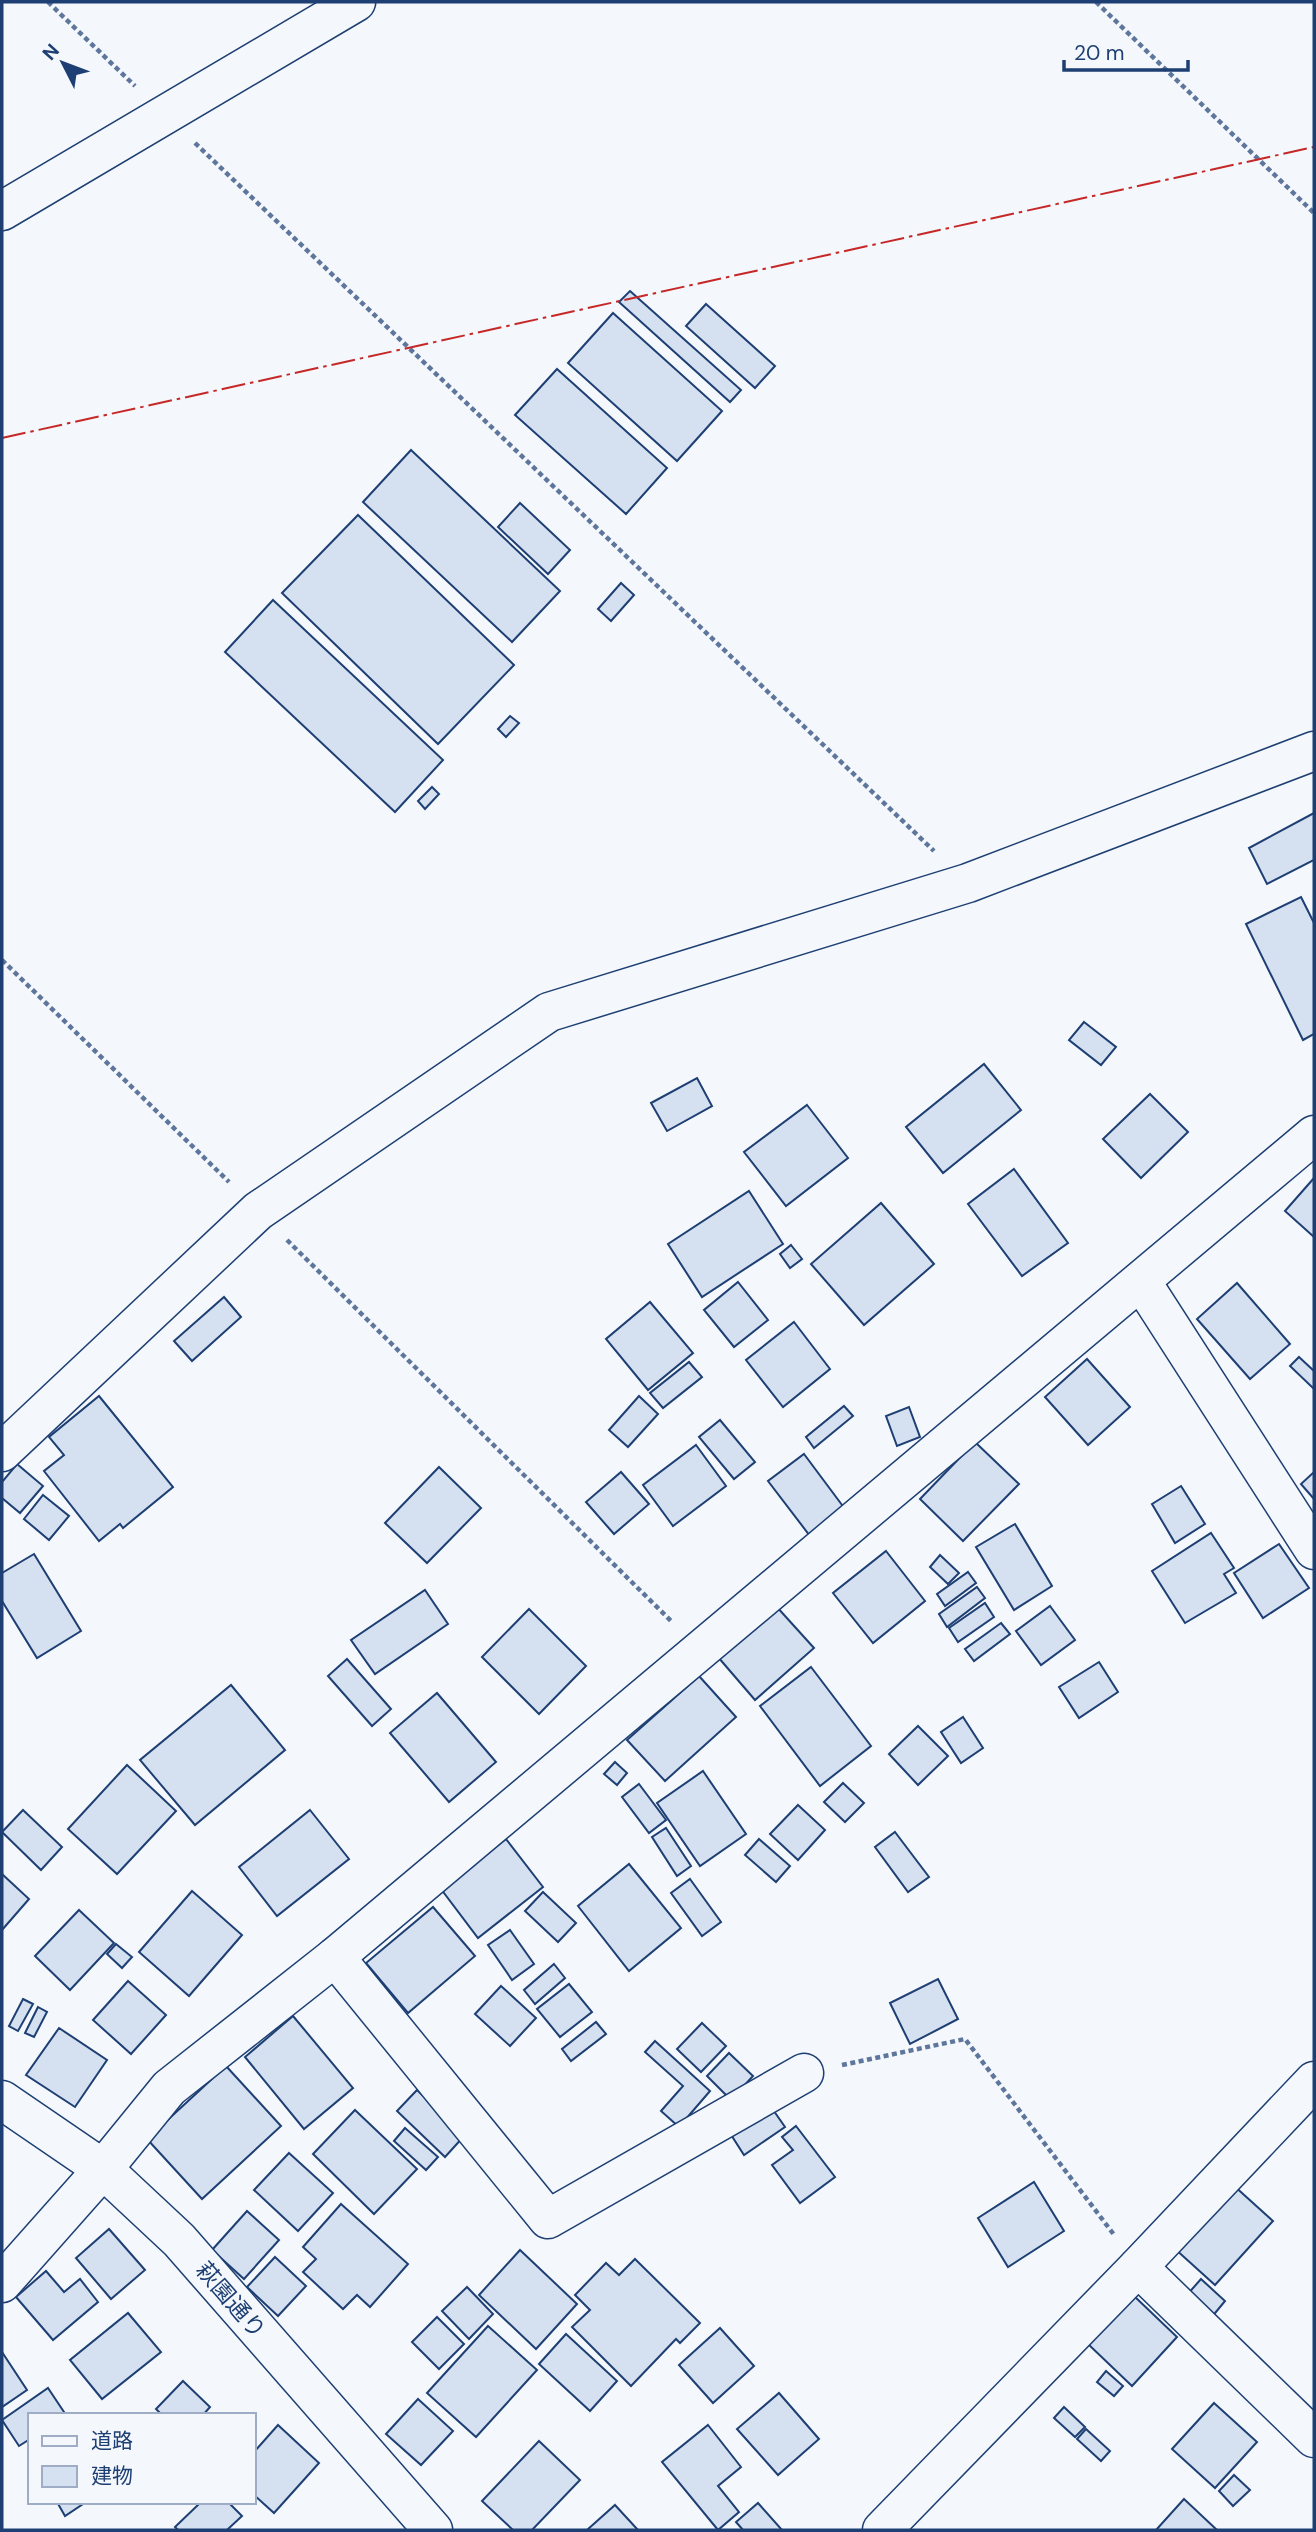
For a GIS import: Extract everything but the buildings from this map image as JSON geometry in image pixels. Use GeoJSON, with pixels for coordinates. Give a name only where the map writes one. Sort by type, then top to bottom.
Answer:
{"type":"FeatureCollection","features":[{"type":"Feature","properties":{"kind":"street"},"geometry":{"type":"LineString","coordinates":[[2,211],[356,2]]}},
{"type":"Feature","properties":{"kind":"street"},"geometry":{"type":"LineString","coordinates":[[2,1452],[258,1212],[549,1012],[968,883],[1314,751]]}},
{"type":"Feature","properties":{"kind":"street"},"geometry":{"type":"LineString","coordinates":[[2,2283],[103,2169],[169,2088],[335,1957],[1314,1135]]}},
{"type":"Feature","properties":{"kind":"street"},"geometry":{"type":"LineString","coordinates":[[1141,1281],[1314,1550]]}},
{"type":"Feature","properties":{"kind":"street"},"geometry":{"type":"LineString","coordinates":[[335,1957],[548,2219],[804,2073]]}},
{"type":"Feature","properties":{"kind":"street"},"geometry":{"type":"LineString","coordinates":[[882,2530],[1138,2267],[1314,2081]]}},
{"type":"Feature","properties":{"kind":"street","name":"萩園通り"},"geometry":{"type":"LineString","coordinates":[[2,2100],[103,2169],[179,2240],[433,2530]]}},
{"type":"Feature","properties":{"kind":"street"},"geometry":{"type":"LineString","coordinates":[[1138,2267],[1314,2438]]}},
{"type":"Feature","properties":{"kind":"path"},"geometry":{"type":"LineString","coordinates":[[48,2],[968,883]]}},
{"type":"Feature","properties":{"kind":"path"},"geometry":{"type":"LineString","coordinates":[[1096,2],[1314,213]]}},
{"type":"Feature","properties":{"kind":"path"},"geometry":{"type":"LineString","coordinates":[[2,960],[701,1650]]}},
{"type":"Feature","properties":{"kind":"path"},"geometry":{"type":"LineString","coordinates":[[804,2073],[965,2039],[1138,2267]]}},
{"type":"Feature","properties":{"kind":"power"},"geometry":{"type":"LineString","coordinates":[[2,438],[1314,147]]}}]}
